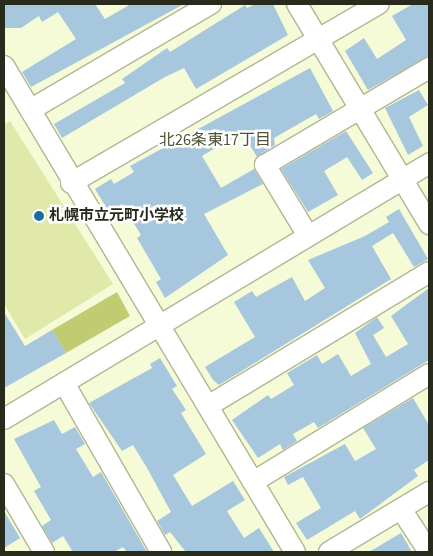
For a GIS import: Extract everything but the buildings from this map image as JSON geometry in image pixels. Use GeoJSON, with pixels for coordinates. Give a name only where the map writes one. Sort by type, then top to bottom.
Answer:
{"type":"FeatureCollection","features":[{"type":"Feature","properties":{"kind":"street"},"geometry":{"type":"LineString","coordinates":[[30,110],[211,4]]}},
{"type":"Feature","properties":{"kind":"street"},"geometry":{"type":"LineString","coordinates":[[296,4],[429,224]]}},
{"type":"Feature","properties":{"kind":"street"},"geometry":{"type":"LineString","coordinates":[[72,183],[380,4]]}},
{"type":"Feature","properties":{"kind":"street"},"geometry":{"type":"LineString","coordinates":[[4,66],[11,95],[30,110],[72,183],[295,552]]}},
{"type":"Feature","properties":{"kind":"street"},"geometry":{"type":"LineString","coordinates":[[307,234],[265,165],[429,68]]}},
{"type":"Feature","properties":{"kind":"street"},"geometry":{"type":"LineString","coordinates":[[4,420],[160,327],[307,234],[429,164]]}},
{"type":"Feature","properties":{"kind":"street"},"geometry":{"type":"LineString","coordinates":[[208,406],[429,272]]}},
{"type":"Feature","properties":{"kind":"street"},"geometry":{"type":"LineString","coordinates":[[253,482],[429,374]]}},
{"type":"Feature","properties":{"kind":"street"},"geometry":{"type":"LineString","coordinates":[[64,383],[161,552]]}},
{"type":"Feature","properties":{"kind":"street"},"geometry":{"type":"LineString","coordinates":[[4,484],[44,552]]}},
{"type":"Feature","properties":{"kind":"street"},"geometry":{"type":"LineString","coordinates":[[329,552],[429,492]]}},
{"type":"Feature","properties":{"kind":"street"},"geometry":{"type":"LineString","coordinates":[[401,509],[429,552]]}},
{"type":"Feature","properties":{"kind":"shaded area","name":"札幌市立元町小学校"},"geometry":{"type":"Polygon","coordinates":[[[10,121],[113,284],[25,339],[4,304],[4,125],[10,121]]]}},
{"type":"Feature","properties":{"kind":"shaded area"},"geometry":{"type":"Polygon","coordinates":[[[117,292],[130,316],[66,353],[52,330],[117,292]]]}},
{"type":"Feature","properties":{"kind":"place","name":"札幌市立元町小学校"},"geometry":{"type":"Point","coordinates":[39,216]}},
{"type":"Feature","properties":{"kind":"district","name":"北26条東17丁目"},"geometry":{"type":"Point","coordinates":[215,140]}}]}
